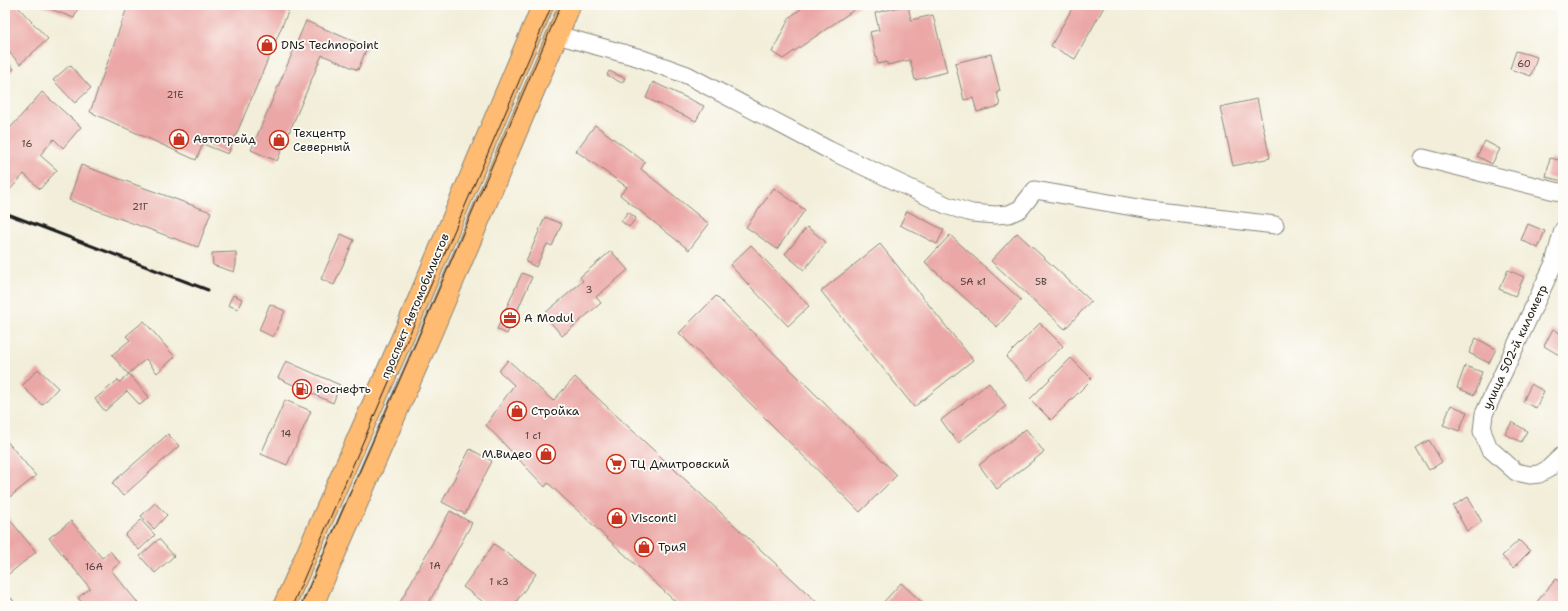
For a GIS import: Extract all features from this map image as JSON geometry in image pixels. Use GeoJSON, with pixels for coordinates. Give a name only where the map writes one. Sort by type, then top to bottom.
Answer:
{"type":"FeatureCollection","features":[{"type":"Feature","properties":{"kind":"main road","name":"проспект Автомобилистов"},"geometry":{"type":"LineString","coordinates":[[284,606],[407,327],[543,5]]}},
{"type":"Feature","properties":{"kind":"main road","name":"проспект Автомобилистов"},"geometry":{"type":"LineString","coordinates":[[312,606],[431,333],[570,5]]}},
{"type":"Feature","properties":{"kind":"street"},"geometry":{"type":"LineString","coordinates":[[557,35],[637,57],[687,75],[828,150],[948,206],[972,213],[995,215],[1009,214],[1020,208],[1035,190],[1150,210],[1275,225]]}},
{"type":"Feature","properties":{"kind":"street"},"geometry":{"type":"LineString","coordinates":[[1423,158],[1563,193]]}},
{"type":"Feature","properties":{"kind":"street","name":"улица 502-й километр"},"geometry":{"type":"LineString","coordinates":[[1563,230],[1554,263],[1484,414],[1482,431],[1489,448],[1516,472],[1530,475],[1539,474],[1548,469],[1563,455]]}},
{"type":"Feature","properties":{"kind":"building"},"geometry":{"type":"Polygon","coordinates":[[[5,5],[16,5],[48,39],[20,64],[7,50],[5,53],[5,5]]]}},
{"type":"Feature","properties":{"kind":"building"},"geometry":{"type":"Polygon","coordinates":[[[40,5],[79,5],[74,18],[40,5]]]}},
{"type":"Feature","properties":{"kind":"building"},"geometry":{"type":"Polygon","coordinates":[[[128,5],[286,5],[290,7],[228,154],[203,144],[196,160],[90,112],[128,5]]]}},
{"type":"Feature","properties":{"kind":"building"},"geometry":{"type":"Polygon","coordinates":[[[806,5],[861,5],[783,59],[772,52],[790,17],[806,5]]]}},
{"type":"Feature","properties":{"kind":"building"},"geometry":{"type":"Polygon","coordinates":[[[908,5],[911,20],[933,15],[947,72],[915,80],[910,60],[887,65],[887,62],[878,64],[870,32],[879,30],[875,13],[908,5]]]}},
{"type":"Feature","properties":{"kind":"building"},"geometry":{"type":"Polygon","coordinates":[[[953,5],[970,5],[955,10],[953,5]]]}},
{"type":"Feature","properties":{"kind":"building"},"geometry":{"type":"Polygon","coordinates":[[[1074,5],[1105,5],[1075,59],[1051,46],[1074,5]]]}},
{"type":"Feature","properties":{"kind":"building"},"geometry":{"type":"Polygon","coordinates":[[[306,21],[367,47],[358,70],[322,55],[277,161],[251,150],[306,21]]]}},
{"type":"Feature","properties":{"kind":"building"},"geometry":{"type":"Polygon","coordinates":[[[1516,51],[1537,57],[1531,76],[1510,69],[1516,51]]]}},
{"type":"Feature","properties":{"kind":"building"},"geometry":{"type":"Polygon","coordinates":[[[991,54],[1000,91],[997,92],[1000,106],[977,112],[973,98],[964,100],[955,63],[991,54]]]}},
{"type":"Feature","properties":{"kind":"building"},"geometry":{"type":"Polygon","coordinates":[[[5,59],[14,69],[5,77],[5,59]]]}},
{"type":"Feature","properties":{"kind":"building"},"geometry":{"type":"Polygon","coordinates":[[[70,65],[91,88],[75,103],[53,80],[70,65]]]}},
{"type":"Feature","properties":{"kind":"building"},"geometry":{"type":"Polygon","coordinates":[[[609,71],[625,78],[622,83],[607,75],[609,71]]]}},
{"type":"Feature","properties":{"kind":"building"},"geometry":{"type":"Polygon","coordinates":[[[653,82],[704,106],[696,121],[646,98],[653,82]]]}},
{"type":"Feature","properties":{"kind":"building"},"geometry":{"type":"Polygon","coordinates":[[[42,92],[81,127],[63,148],[54,139],[40,155],[57,170],[40,189],[24,174],[8,192],[5,189],[5,134],[42,92]]]}},
{"type":"Feature","properties":{"kind":"building"},"geometry":{"type":"Polygon","coordinates":[[[1257,99],[1270,158],[1233,166],[1220,107],[1257,99]]]}},
{"type":"Feature","properties":{"kind":"building"},"geometry":{"type":"Polygon","coordinates":[[[595,125],[645,162],[641,169],[709,224],[689,250],[620,195],[627,187],[576,151],[595,125]]]}},
{"type":"Feature","properties":{"kind":"building"},"geometry":{"type":"Polygon","coordinates":[[[1485,141],[1500,149],[1492,164],[1477,156],[1485,141]]]}},
{"type":"Feature","properties":{"kind":"building"},"geometry":{"type":"Polygon","coordinates":[[[1550,158],[1563,161],[1563,181],[1546,177],[1550,158]]]}},
{"type":"Feature","properties":{"kind":"building"},"geometry":{"type":"Polygon","coordinates":[[[81,165],[211,212],[198,247],[69,200],[81,165]]]}},
{"type":"Feature","properties":{"kind":"building"},"geometry":{"type":"Polygon","coordinates":[[[774,188],[805,210],[777,249],[746,227],[774,188]]]}},
{"type":"Feature","properties":{"kind":"building"},"geometry":{"type":"Polygon","coordinates":[[[907,211],[944,230],[937,244],[900,225],[907,211]]]}},
{"type":"Feature","properties":{"kind":"building"},"geometry":{"type":"Polygon","coordinates":[[[628,212],[636,218],[629,227],[621,221],[628,212]]]}},
{"type":"Feature","properties":{"kind":"building"},"geometry":{"type":"Polygon","coordinates":[[[545,217],[562,224],[552,246],[547,244],[536,267],[526,262],[545,217]]]}},
{"type":"Feature","properties":{"kind":"building"},"geometry":{"type":"Polygon","coordinates":[[[1528,224],[1545,231],[1538,248],[1521,240],[1528,224]]]}},
{"type":"Feature","properties":{"kind":"building"},"geometry":{"type":"Polygon","coordinates":[[[807,227],[826,242],[804,270],[785,254],[807,227]]]}},
{"type":"Feature","properties":{"kind":"building"},"geometry":{"type":"Polygon","coordinates":[[[1017,233],[1091,301],[1065,329],[991,261],[1017,233]]]}},
{"type":"Feature","properties":{"kind":"building"},"geometry":{"type":"Polygon","coordinates":[[[341,234],[354,240],[334,285],[321,279],[341,234]]]}},
{"type":"Feature","properties":{"kind":"building"},"geometry":{"type":"Polygon","coordinates":[[[950,235],[1021,300],[997,327],[925,262],[950,235]]]}},
{"type":"Feature","properties":{"kind":"building"},"geometry":{"type":"Polygon","coordinates":[[[880,244],[973,360],[914,407],[821,291],[880,244]]]}},
{"type":"Feature","properties":{"kind":"building"},"geometry":{"type":"Polygon","coordinates":[[[751,245],[809,306],[788,326],[730,265],[751,245]]]}},
{"type":"Feature","properties":{"kind":"building"},"geometry":{"type":"Polygon","coordinates":[[[611,251],[628,270],[596,297],[601,303],[562,336],[544,314],[583,281],[580,277],[611,251]]]}},
{"type":"Feature","properties":{"kind":"building"},"geometry":{"type":"Polygon","coordinates":[[[236,252],[236,265],[234,272],[213,265],[212,253],[236,252]]]}},
{"type":"Feature","properties":{"kind":"building"},"geometry":{"type":"Polygon","coordinates":[[[1508,270],[1524,277],[1515,296],[1499,289],[1508,270]]]}},
{"type":"Feature","properties":{"kind":"building"},"geometry":{"type":"Polygon","coordinates":[[[522,273],[532,277],[507,334],[497,329],[522,273]]]}},
{"type":"Feature","properties":{"kind":"building"},"geometry":{"type":"Polygon","coordinates":[[[233,295],[242,299],[238,309],[228,305],[233,295]]]}},
{"type":"Feature","properties":{"kind":"building"},"geometry":{"type":"Polygon","coordinates":[[[716,296],[897,475],[860,512],[679,333],[716,296]]]}},
{"type":"Feature","properties":{"kind":"building"},"geometry":{"type":"Polygon","coordinates":[[[270,304],[285,311],[273,337],[259,330],[270,304]]]}},
{"type":"Feature","properties":{"kind":"building"},"geometry":{"type":"Polygon","coordinates":[[[144,321],[175,357],[157,373],[146,359],[128,374],[112,355],[130,340],[126,336],[144,321]]]}},
{"type":"Feature","properties":{"kind":"building"},"geometry":{"type":"Polygon","coordinates":[[[1040,323],[1063,346],[1028,380],[1006,357],[1040,323]]]}},
{"type":"Feature","properties":{"kind":"building"},"geometry":{"type":"Polygon","coordinates":[[[1553,329],[1563,335],[1563,349],[1559,355],[1544,346],[1553,329]]]}},
{"type":"Feature","properties":{"kind":"building"},"geometry":{"type":"Polygon","coordinates":[[[1476,338],[1496,349],[1489,363],[1469,353],[1476,338]]]}},
{"type":"Feature","properties":{"kind":"building"},"geometry":{"type":"Polygon","coordinates":[[[1071,358],[1092,379],[1051,420],[1030,399],[1071,358]]]}},
{"type":"Feature","properties":{"kind":"building","name":"ТЦ Дмитровский"},"geometry":{"type":"Polygon","coordinates":[[[508,360],[553,401],[575,377],[821,606],[680,606],[548,483],[545,487],[486,425],[514,385],[499,371],[508,360]]]}},
{"type":"Feature","properties":{"kind":"building"},"geometry":{"type":"Polygon","coordinates":[[[286,361],[340,385],[333,403],[278,378],[286,361]]]}},
{"type":"Feature","properties":{"kind":"building"},"geometry":{"type":"Polygon","coordinates":[[[1465,366],[1482,372],[1474,395],[1457,388],[1465,366]]]}},
{"type":"Feature","properties":{"kind":"building"},"geometry":{"type":"Polygon","coordinates":[[[38,369],[58,388],[42,405],[22,386],[38,369]]]}},
{"type":"Feature","properties":{"kind":"building"},"geometry":{"type":"Polygon","coordinates":[[[129,374],[149,397],[140,405],[127,391],[105,411],[95,399],[118,380],[120,382],[129,374]]]}},
{"type":"Feature","properties":{"kind":"building"},"geometry":{"type":"Polygon","coordinates":[[[989,383],[1006,406],[958,443],[941,420],[989,383]]]}},
{"type":"Feature","properties":{"kind":"building"},"geometry":{"type":"Polygon","coordinates":[[[1531,384],[1544,391],[1536,408],[1523,402],[1531,384]]]}},
{"type":"Feature","properties":{"kind":"building"},"geometry":{"type":"Polygon","coordinates":[[[285,400],[311,411],[287,465],[261,454],[285,400]]]}},
{"type":"Feature","properties":{"kind":"building"},"geometry":{"type":"Polygon","coordinates":[[[1451,405],[1467,412],[1459,431],[1443,425],[1451,405]]]}},
{"type":"Feature","properties":{"kind":"building"},"geometry":{"type":"Polygon","coordinates":[[[1512,422],[1527,431],[1521,442],[1505,434],[1512,422]]]}},
{"type":"Feature","properties":{"kind":"building"},"geometry":{"type":"Polygon","coordinates":[[[1026,429],[1044,452],[997,489],[979,465],[1026,429]]]}},
{"type":"Feature","properties":{"kind":"building"},"geometry":{"type":"Polygon","coordinates":[[[168,434],[179,446],[123,496],[112,483],[168,434]]]}},
{"type":"Feature","properties":{"kind":"building"},"geometry":{"type":"Polygon","coordinates":[[[5,439],[36,476],[6,500],[5,498],[5,439]]]}},
{"type":"Feature","properties":{"kind":"building"},"geometry":{"type":"Polygon","coordinates":[[[1429,440],[1442,462],[1429,470],[1416,448],[1429,440]]]}},
{"type":"Feature","properties":{"kind":"building"},"geometry":{"type":"Polygon","coordinates":[[[470,449],[492,461],[465,514],[442,502],[470,449]]]}},
{"type":"Feature","properties":{"kind":"building"},"geometry":{"type":"Polygon","coordinates":[[[1468,497],[1482,522],[1467,531],[1453,506],[1468,497]]]}},
{"type":"Feature","properties":{"kind":"building"},"geometry":{"type":"Polygon","coordinates":[[[155,503],[167,515],[154,529],[141,516],[155,503]]]}},
{"type":"Feature","properties":{"kind":"building"},"geometry":{"type":"Polygon","coordinates":[[[450,511],[472,523],[427,606],[398,606],[450,511]]]}},
{"type":"Feature","properties":{"kind":"building"},"geometry":{"type":"Polygon","coordinates":[[[6,515],[36,552],[5,577],[5,516],[6,515]]]}},
{"type":"Feature","properties":{"kind":"building"},"geometry":{"type":"Polygon","coordinates":[[[141,520],[155,535],[139,550],[125,535],[141,520]]]}},
{"type":"Feature","properties":{"kind":"building"},"geometry":{"type":"Polygon","coordinates":[[[71,521],[102,558],[110,551],[120,563],[111,570],[138,603],[135,606],[85,606],[78,598],[90,588],[49,538],[71,521]]]}},
{"type":"Feature","properties":{"kind":"building"},"geometry":{"type":"Polygon","coordinates":[[[159,539],[174,556],[155,573],[140,556],[159,539]]]}},
{"type":"Feature","properties":{"kind":"building"},"geometry":{"type":"Polygon","coordinates":[[[1519,540],[1530,551],[1513,568],[1502,556],[1519,540]]]}},
{"type":"Feature","properties":{"kind":"building"},"geometry":{"type":"Polygon","coordinates":[[[494,544],[536,574],[513,606],[489,606],[463,587],[494,544]]]}},
{"type":"Feature","properties":{"kind":"building"},"geometry":{"type":"Polygon","coordinates":[[[1556,579],[1563,586],[1563,606],[1534,605],[1556,579]]]}},
{"type":"Feature","properties":{"kind":"building"},"geometry":{"type":"Polygon","coordinates":[[[901,583],[926,606],[880,606],[901,583]]]}},
{"type":"Feature","properties":{"kind":"tram line"},"geometry":{"type":"LineString","coordinates":[[292,606],[552,5]]}},
{"type":"Feature","properties":{"kind":"tram line"},"geometry":{"type":"LineString","coordinates":[[301,606],[561,5]]}},
{"type":"Feature","properties":{"kind":"railway"},"geometry":{"type":"LineString","coordinates":[[5,213],[208,290]]}},
{"type":"Feature","properties":{"kind":"place","name":"DNS Technopoint"},"geometry":{"type":"Point","coordinates":[267,45]}},
{"type":"Feature","properties":{"kind":"place","name":"Автотрейд"},"geometry":{"type":"Point","coordinates":[179,139]}},
{"type":"Feature","properties":{"kind":"place","name":"Техцентр Северный"},"geometry":{"type":"Point","coordinates":[279,140]}},
{"type":"Feature","properties":{"kind":"place","name":"A Modul"},"geometry":{"type":"Point","coordinates":[510,318]}},
{"type":"Feature","properties":{"kind":"place","name":"Роснефть"},"geometry":{"type":"Point","coordinates":[302,389]}},
{"type":"Feature","properties":{"kind":"place","name":"Стройка"},"geometry":{"type":"Point","coordinates":[517,411]}},
{"type":"Feature","properties":{"kind":"place","name":"М.Видео"},"geometry":{"type":"Point","coordinates":[546,454]}},
{"type":"Feature","properties":{"kind":"place","name":"ТЦ Дмитровский"},"geometry":{"type":"Point","coordinates":[616,464]}},
{"type":"Feature","properties":{"kind":"place","name":"Visconti"},"geometry":{"type":"Point","coordinates":[617,518]}},
{"type":"Feature","properties":{"kind":"place","name":"ТриЯ"},"geometry":{"type":"Point","coordinates":[644,547]}}]}
